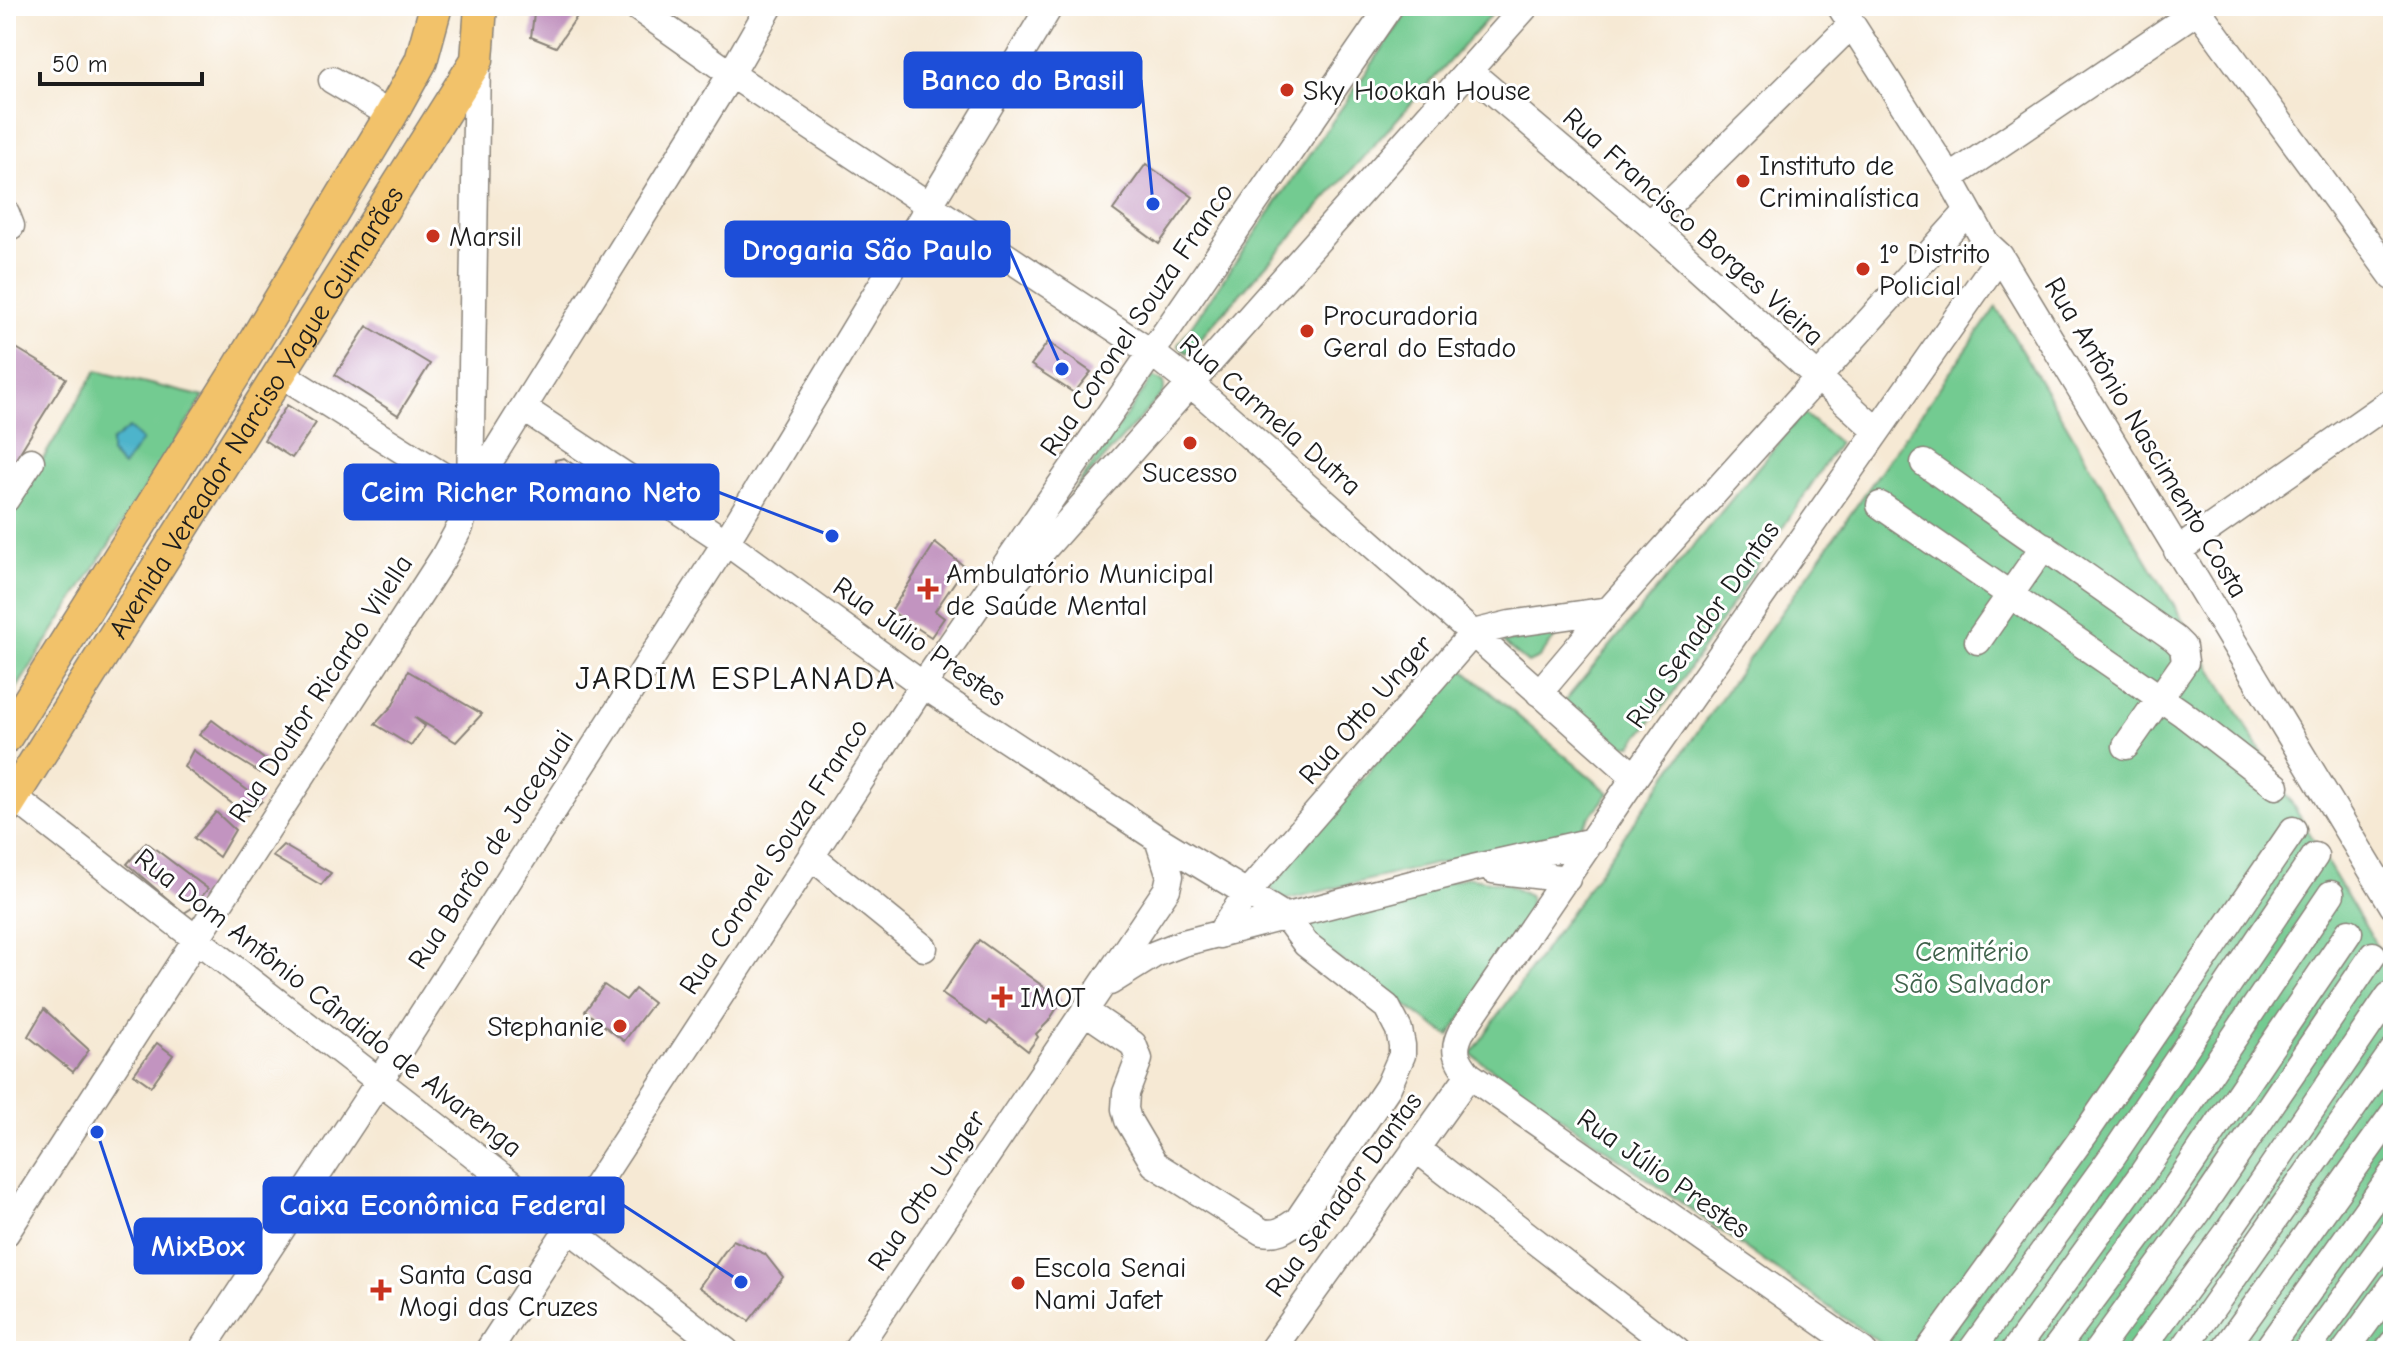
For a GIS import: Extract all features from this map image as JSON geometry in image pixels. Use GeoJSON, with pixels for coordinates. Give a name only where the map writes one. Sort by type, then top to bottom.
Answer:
{"type":"FeatureCollection","features":[{"type":"Feature","properties":{"kind":"main road","name":"Avenida Vereador Narciso Yague Guimarães"},"geometry":{"type":"LineString","coordinates":[[6,737],[235,374],[391,115],[421,61],[436,6]]}},
{"type":"Feature","properties":{"kind":"main road"},"geometry":{"type":"LineString","coordinates":[[459,6],[469,71]]}},
{"type":"Feature","properties":{"kind":"main road","name":"Avenida Vereador Narciso Yague Guimarães"},"geometry":{"type":"LineString","coordinates":[[8,799],[469,71],[481,6]]}},
{"type":"Feature","properties":{"kind":"main road"},"geometry":{"type":"LineString","coordinates":[[421,61],[441,54],[454,59],[458,66],[469,71]]}},
{"type":"Feature","properties":{"kind":"street","name":"Rua Carmela Dutra"},"geometry":{"type":"LineString","coordinates":[[635,6],[731,74],[1152,353],[1191,384],[1635,777]]}},
{"type":"Feature","properties":{"kind":"street","name":"Rua Doutor Ricardo Vilella"},"geometry":{"type":"LineString","coordinates":[[6,1233],[443,558],[460,527],[470,493],[731,74],[770,6]]}},
{"type":"Feature","properties":{"kind":"street","name":"Rua Barão de Jaceguai"},"geometry":{"type":"LineString","coordinates":[[201,1351],[380,1080],[726,542],[1050,6]]}},
{"type":"Feature","properties":{"kind":"street","name":"Rua Coronel Souza Franco"},"geometry":{"type":"LineString","coordinates":[[488,1351],[923,685],[1390,6]]}},
{"type":"Feature","properties":{"kind":"street"},"geometry":{"type":"LineString","coordinates":[[923,685],[1526,6]]}},
{"type":"Feature","properties":{"kind":"street"},"geometry":{"type":"LineString","coordinates":[[1950,178],[2199,7],[2393,277]]}},
{"type":"Feature","properties":{"kind":"street"},"geometry":{"type":"LineString","coordinates":[[1649,224],[1846,16]]}},
{"type":"Feature","properties":{"kind":"street","name":"Rua Antônio Nascimento Costa"},"geometry":{"type":"LineString","coordinates":[[1846,16],[1950,178],[1986,243],[2000,256],[2393,906]]}},
{"type":"Feature","properties":{"kind":"street"},"geometry":{"type":"LineString","coordinates":[[469,71],[470,493]]}},
{"type":"Feature","properties":{"kind":"street","name":"Rua Francisco Borges Vieira"},"geometry":{"type":"LineString","coordinates":[[1469,71],[1649,224],[1876,430]]}},
{"type":"Feature","properties":{"kind":"street"},"geometry":{"type":"LineString","coordinates":[[332,80],[391,115]]}},
{"type":"Feature","properties":{"kind":"street"},"geometry":{"type":"LineString","coordinates":[[1539,693],[1609,610],[1967,212]]}},
{"type":"Feature","properties":{"kind":"street","name":"Rua Senador Dantas"},"geometry":{"type":"LineString","coordinates":[[1271,1351],[1469,1075],[1458,1062],[1455,1051],[1461,1032],[1876,430],[2000,256]]}},
{"type":"Feature","properties":{"kind":"street"},"geometry":{"type":"LineString","coordinates":[[278,372],[470,493]]}},
{"type":"Feature","properties":{"kind":"street"},"geometry":{"type":"LineString","coordinates":[[2177,551],[2393,400]]}},
{"type":"Feature","properties":{"kind":"street","name":"Rua Júlio Prestes"},"geometry":{"type":"LineString","coordinates":[[523,408],[726,542],[923,685],[1158,839],[1286,917]]}},
{"type":"Feature","properties":{"kind":"street"},"geometry":{"type":"LineString","coordinates":[[6,499],[31,461]]}},
{"type":"Feature","properties":{"kind":"street"},"geometry":{"type":"LineString","coordinates":[[1924,463],[2183,647],[2185,662],[2126,746]]}},
{"type":"Feature","properties":{"kind":"street"},"geometry":{"type":"LineString","coordinates":[[1880,505],[2161,698],[2276,786]]}},
{"type":"Feature","properties":{"kind":"street"},"geometry":{"type":"LineString","coordinates":[[1978,641],[2044,546]]}},
{"type":"Feature","properties":{"kind":"street","name":"Rua Otto Unger"},"geometry":{"type":"LineString","coordinates":[[1219,935],[1246,894],[1473,633],[1510,624],[1609,610]]}},
{"type":"Feature","properties":{"kind":"street","name":"Rua Dom Antônio Cândido de Alvarenga"},"geometry":{"type":"LineString","coordinates":[[8,799],[380,1080],[726,1351]]}},
{"type":"Feature","properties":{"kind":"street"},"geometry":{"type":"LineString","coordinates":[[1928,1351],[2085,1134],[2293,830]]}},
{"type":"Feature","properties":{"kind":"street","name":"Rua Otto Unger"},"geometry":{"type":"LineString","coordinates":[[855,1351],[1167,889],[1170,876],[1158,839]]}},
{"type":"Feature","properties":{"kind":"street","name":"Rua Otto Unger"},"geometry":{"type":"LineString","coordinates":[[1103,986],[1155,954],[1183,943],[1473,868],[1593,841]]}},
{"type":"Feature","properties":{"kind":"street"},"geometry":{"type":"LineString","coordinates":[[1971,1351],[2114,1154],[2315,856]]}},
{"type":"Feature","properties":{"kind":"street"},"geometry":{"type":"LineString","coordinates":[[812,857],[924,948]]}},
{"type":"Feature","properties":{"kind":"street"},"geometry":{"type":"LineString","coordinates":[[1473,868],[1567,879]]}},
{"type":"Feature","properties":{"kind":"street"},"geometry":{"type":"LineString","coordinates":[[2014,1351],[2142,1174],[2331,894]]}},
{"type":"Feature","properties":{"kind":"street"},"geometry":{"type":"LineString","coordinates":[[1086,1012],[1133,1044],[1137,1050],[1139,1059],[1126,1093],[1125,1109],[1128,1120],[1154,1164],[1262,1232],[1272,1234],[1282,1231],[1298,1220],[1388,1087],[1402,1055],[1399,1030],[1387,1007],[1306,944],[1286,917]]}},
{"type":"Feature","properties":{"kind":"street"},"geometry":{"type":"LineString","coordinates":[[2054,1351],[2171,1194],[2349,932]]}},
{"type":"Feature","properties":{"kind":"street"},"geometry":{"type":"LineString","coordinates":[[2097,1351],[2198,1212],[2373,955]]}},
{"type":"Feature","properties":{"kind":"street"},"geometry":{"type":"LineString","coordinates":[[2140,1351],[2227,1233],[2389,996]]}},
{"type":"Feature","properties":{"kind":"street"},"geometry":{"type":"LineString","coordinates":[[2182,1351],[2393,1051]]}},
{"type":"Feature","properties":{"kind":"street","name":"Rua Júlio Prestes"},"geometry":{"type":"LineString","coordinates":[[1469,1075],[1863,1351]]}},
{"type":"Feature","properties":{"kind":"street"},"geometry":{"type":"LineString","coordinates":[[2223,1351],[2393,1114]]}},
{"type":"Feature","properties":{"kind":"street"},"geometry":{"type":"LineString","coordinates":[[1415,1148],[1677,1351]]}},
{"type":"Feature","properties":{"kind":"street"},"geometry":{"type":"LineString","coordinates":[[2266,1351],[2393,1173]]}},
{"type":"Feature","properties":{"kind":"street"},"geometry":{"type":"LineString","coordinates":[[2306,1351],[2393,1231]]}},
{"type":"Feature","properties":{"kind":"street"},"geometry":{"type":"LineString","coordinates":[[2345,1351],[2393,1285]]}},
{"type":"Feature","properties":{"kind":"street"},"geometry":{"type":"LineString","coordinates":[[2387,1351],[2393,1343]]}},
{"type":"Feature","properties":{"kind":"green space"},"geometry":{"type":"Polygon","coordinates":[[[1412,6],[1499,6],[1187,353],[1178,345],[1412,6]]]}},
{"type":"Feature","properties":{"kind":"green space","name":"Cemitério São Salvador"},"geometry":{"type":"Polygon","coordinates":[[[1996,307],[2393,973],[2393,1351],[1891,1351],[1471,1054],[1996,307]]]}},
{"type":"Feature","properties":{"kind":"green space"},"geometry":{"type":"Polygon","coordinates":[[[96,371],[204,397],[6,705],[6,520],[96,371]]]}},
{"type":"Feature","properties":{"kind":"green space"},"geometry":{"type":"Polygon","coordinates":[[[1153,377],[1164,382],[1164,392],[1070,496],[1153,377]]]}},
{"type":"Feature","properties":{"kind":"green space"},"geometry":{"type":"Polygon","coordinates":[[[1803,413],[1839,443],[1669,699],[1632,745],[1612,746],[1564,702],[1803,413]]]}},
{"type":"Feature","properties":{"kind":"green space"},"geometry":{"type":"Polygon","coordinates":[[[1559,633],[1539,658],[1528,663],[1502,642],[1559,633]]]}},
{"type":"Feature","properties":{"kind":"green space"},"geometry":{"type":"Polygon","coordinates":[[[1460,667],[1609,793],[1580,829],[1285,900],[1269,887],[1460,667]]]}},
{"type":"Feature","properties":{"kind":"green space"},"geometry":{"type":"Polygon","coordinates":[[[1467,877],[1506,884],[1529,896],[1532,914],[1449,1036],[1300,932],[1299,922],[1467,877]]]}},
{"type":"Feature","properties":{"kind":"water"},"geometry":{"type":"Polygon","coordinates":[[[129,428],[142,440],[123,467],[111,454],[111,442],[129,428]]]}},
{"type":"Feature","properties":{"kind":"building"},"geometry":{"type":"Polygon","coordinates":[[[543,6],[572,6],[580,12],[556,47],[531,37],[534,14],[543,6]]]}},
{"type":"Feature","properties":{"kind":"building"},"geometry":{"type":"Polygon","coordinates":[[[1146,164],[1193,197],[1159,244],[1113,210],[1146,164]]]}},
{"type":"Feature","properties":{"kind":"building"},"geometry":{"type":"Polygon","coordinates":[[[367,326],[430,364],[398,415],[335,375],[367,326]]]}},
{"type":"Feature","properties":{"kind":"building"},"geometry":{"type":"Polygon","coordinates":[[[1048,342],[1091,372],[1074,393],[1031,365],[1048,342]]]}},
{"type":"Feature","properties":{"kind":"building"},"geometry":{"type":"Polygon","coordinates":[[[13,346],[66,378],[6,475],[6,357],[13,346]]]}},
{"type":"Feature","properties":{"kind":"building"},"geometry":{"type":"Polygon","coordinates":[[[287,405],[316,423],[292,458],[264,440],[287,405]]]}},
{"type":"Feature","properties":{"kind":"building"},"geometry":{"type":"Polygon","coordinates":[[[564,458],[588,475],[581,489],[555,472],[555,460],[564,458]]]}},
{"type":"Feature","properties":{"kind":"building","name":"Ambulatório Municipal de Saúde Mental"},"geometry":{"type":"Polygon","coordinates":[[[935,543],[965,567],[935,611],[944,618],[931,637],[891,611],[935,543]]]}},
{"type":"Feature","properties":{"kind":"building"},"geometry":{"type":"Polygon","coordinates":[[[408,671],[482,714],[456,742],[414,717],[425,726],[411,746],[375,724],[393,705],[408,671]]]}},
{"type":"Feature","properties":{"kind":"building"},"geometry":{"type":"Polygon","coordinates":[[[212,720],[268,762],[260,773],[199,735],[212,720]]]}},
{"type":"Feature","properties":{"kind":"building"},"geometry":{"type":"Polygon","coordinates":[[[193,750],[262,801],[247,815],[184,767],[193,750]]]}},
{"type":"Feature","properties":{"kind":"building"},"geometry":{"type":"Polygon","coordinates":[[[216,812],[235,830],[219,857],[194,838],[216,812]]]}},
{"type":"Feature","properties":{"kind":"building"},"geometry":{"type":"Polygon","coordinates":[[[146,842],[208,889],[184,913],[127,864],[146,842]]]}},
{"type":"Feature","properties":{"kind":"building"},"geometry":{"type":"Polygon","coordinates":[[[283,845],[331,873],[321,885],[272,856],[283,845]]]}},
{"type":"Feature","properties":{"kind":"building","name":"IMOT"},"geometry":{"type":"Polygon","coordinates":[[[979,940],[1062,1000],[1036,1034],[1038,1037],[1028,1051],[990,1021],[987,1025],[942,994],[979,940]]]}},
{"type":"Feature","properties":{"kind":"building","name":"Stephanie"},"geometry":{"type":"Polygon","coordinates":[[[604,985],[626,1000],[635,989],[653,1003],[624,1041],[585,1011],[604,985]]]}},
{"type":"Feature","properties":{"kind":"building"},"geometry":{"type":"Polygon","coordinates":[[[44,1009],[89,1050],[73,1072],[28,1036],[44,1009]]]}},
{"type":"Feature","properties":{"kind":"building"},"geometry":{"type":"Polygon","coordinates":[[[157,1043],[173,1055],[151,1086],[134,1074],[157,1043]]]}},
{"type":"Feature","properties":{"kind":"building"},"geometry":{"type":"Polygon","coordinates":[[[733,1240],[765,1254],[783,1277],[749,1321],[699,1287],[733,1240]]]}},
{"type":"Feature","properties":{"kind":"place","name":"Sky Hookah House"},"geometry":{"type":"Point","coordinates":[1287,90]}},
{"type":"Feature","properties":{"kind":"place","name":"Instituto de Criminalística"},"geometry":{"type":"Point","coordinates":[1743,181]}},
{"type":"Feature","properties":{"kind":"place","name":"Banco do Brasil"},"geometry":{"type":"Point","coordinates":[1153,204]}},
{"type":"Feature","properties":{"kind":"place","name":"Marsil"},"geometry":{"type":"Point","coordinates":[433,236]}},
{"type":"Feature","properties":{"kind":"place","name":"1º Distrito Policial"},"geometry":{"type":"Point","coordinates":[1863,269]}},
{"type":"Feature","properties":{"kind":"place","name":"Procuradoria Geral do Estado"},"geometry":{"type":"Point","coordinates":[1307,331]}},
{"type":"Feature","properties":{"kind":"place","name":"Drogaria São Paulo"},"geometry":{"type":"Point","coordinates":[1062,369]}},
{"type":"Feature","properties":{"kind":"place","name":"Sucesso"},"geometry":{"type":"Point","coordinates":[1190,443]}},
{"type":"Feature","properties":{"kind":"place","name":"Ceim Richer Romano Neto"},"geometry":{"type":"Point","coordinates":[832,536]}},
{"type":"Feature","properties":{"kind":"place","name":"Ambulatório Municipal de Saúde Mental"},"geometry":{"type":"Point","coordinates":[928,589]}},
{"type":"Feature","properties":{"kind":"place","name":"IMOT"},"geometry":{"type":"Point","coordinates":[1002,997]}},
{"type":"Feature","properties":{"kind":"place","name":"Stephanie"},"geometry":{"type":"Point","coordinates":[620,1026]}},
{"type":"Feature","properties":{"kind":"place","name":"MixBox"},"geometry":{"type":"Point","coordinates":[97,1132]}},
{"type":"Feature","properties":{"kind":"place","name":"Caixa Econômica Federal"},"geometry":{"type":"Point","coordinates":[741,1282]}},
{"type":"Feature","properties":{"kind":"place","name":"Escola Senai Nami Jafet"},"geometry":{"type":"Point","coordinates":[1018,1283]}},
{"type":"Feature","properties":{"kind":"place","name":"Santa Casa Mogi das Cruzes"},"geometry":{"type":"Point","coordinates":[381,1290]}},
{"type":"Feature","properties":{"kind":"district","name":"JARDIM ESPLANADA"},"geometry":{"type":"Point","coordinates":[736,678]}}]}
